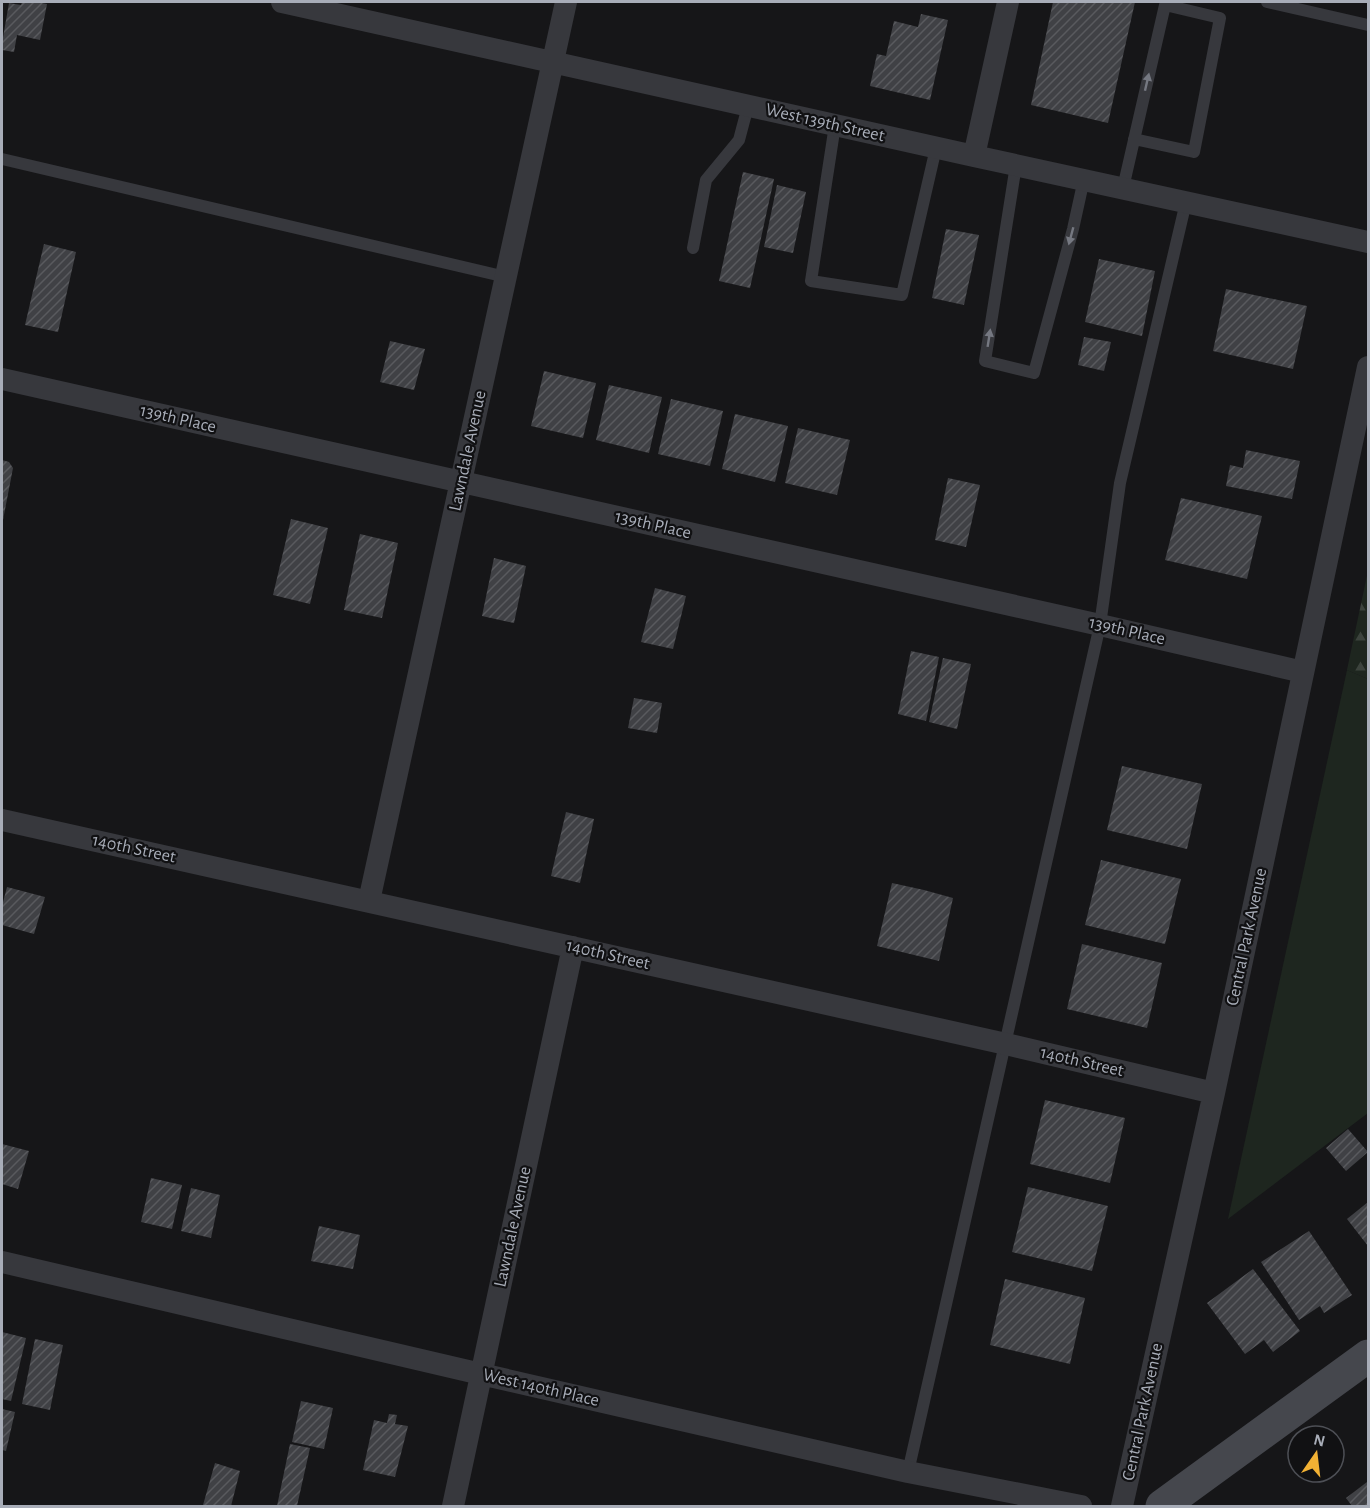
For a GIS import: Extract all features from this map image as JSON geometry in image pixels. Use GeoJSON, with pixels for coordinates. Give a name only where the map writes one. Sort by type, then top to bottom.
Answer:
{"type":"FeatureCollection","features":[{"type":"Feature","properties":{"kind":"street","name":"West 139th Street"},"geometry":{"type":"LineString","coordinates":[[282,2],[1368,243]]}},
{"type":"Feature","properties":{"kind":"street","name":"Lawndale Avenue"},"geometry":{"type":"LineString","coordinates":[[369,902],[566,2]]}},
{"type":"Feature","properties":{"kind":"street"},"geometry":{"type":"LineString","coordinates":[[974,156],[1008,2]]}},
{"type":"Feature","properties":{"kind":"street","name":"Central Park Avenue"},"geometry":{"type":"LineString","coordinates":[[1122,1506],[1214,1093],[1368,367]]}},
{"type":"Feature","properties":{"kind":"street","name":"139th Place"},"geometry":{"type":"LineString","coordinates":[[2,379],[1303,672]]}},
{"type":"Feature","properties":{"kind":"street","name":"140th Street"},"geometry":{"type":"LineString","coordinates":[[2,820],[1006,1044],[1214,1093]]}},
{"type":"Feature","properties":{"kind":"street","name":"Lawndale Avenue"},"geometry":{"type":"LineString","coordinates":[[453,1506],[573,947]]}},
{"type":"Feature","properties":{"kind":"street","name":"West 140th Place"},"geometry":{"type":"LineString","coordinates":[[2,1262],[908,1472],[1081,1506]]}},
{"type":"Feature","properties":{"kind":"street"},"geometry":{"type":"LineString","coordinates":[[1162,1506],[1368,1356]]}},
{"type":"Feature","properties":{"kind":"lane"},"geometry":{"type":"LineString","coordinates":[[1267,2],[1368,25]]}},
{"type":"Feature","properties":{"kind":"lane"},"geometry":{"type":"LineString","coordinates":[[1123,188],[1134,139],[1165,5],[1220,18],[1194,152],[1134,139]]}},
{"type":"Feature","properties":{"kind":"lane"},"geometry":{"type":"LineString","coordinates":[[693,248],[706,180],[739,140],[748,106]]}},
{"type":"Feature","properties":{"kind":"lane"},"geometry":{"type":"LineString","coordinates":[[835,125],[811,281],[902,295],[936,148]]}},
{"type":"Feature","properties":{"kind":"lane"},"geometry":{"type":"LineString","coordinates":[[2,159],[506,277]]}},
{"type":"Feature","properties":{"kind":"lane"},"geometry":{"type":"LineString","coordinates":[[1016,165],[985,361],[1034,374],[1073,230],[1084,179]]}},
{"type":"Feature","properties":{"kind":"lane"},"geometry":{"type":"LineString","coordinates":[[908,1472],[1100,625],[1120,483],[1186,202]]}},
{"type":"Feature","properties":{"kind":"green space"},"geometry":{"type":"Polygon","coordinates":[[[1368,571],[1368,679],[1347,670],[1368,571]]]}},
{"type":"Feature","properties":{"kind":"green space"},"geometry":{"type":"Polygon","coordinates":[[[1347,670],[1368,679],[1368,1113],[1228,1219],[1347,670]]]}},
{"type":"Feature","properties":{"kind":"building"},"geometry":{"type":"Polygon","coordinates":[[[22,2],[47,4],[40,40],[17,35],[14,52],[2,50],[9,3],[21,5],[22,2]]]}},
{"type":"Feature","properties":{"kind":"building"},"geometry":{"type":"Polygon","coordinates":[[[1053,2],[1135,2],[1108,123],[1031,105],[1053,2]]]}},
{"type":"Feature","properties":{"kind":"building"},"geometry":{"type":"Polygon","coordinates":[[[921,14],[948,20],[930,100],[870,86],[877,54],[886,56],[894,21],[918,27],[921,14]]]}},
{"type":"Feature","properties":{"kind":"building"},"geometry":{"type":"Polygon","coordinates":[[[743,172],[774,179],[750,288],[719,281],[743,172]]]}},
{"type":"Feature","properties":{"kind":"building"},"geometry":{"type":"Polygon","coordinates":[[[777,185],[806,192],[793,253],[764,247],[777,185]]]}},
{"type":"Feature","properties":{"kind":"building"},"geometry":{"type":"Polygon","coordinates":[[[946,229],[979,235],[964,305],[932,298],[946,229]]]}},
{"type":"Feature","properties":{"kind":"building"},"geometry":{"type":"Polygon","coordinates":[[[44,244],[76,252],[58,332],[25,325],[44,244]]]}},
{"type":"Feature","properties":{"kind":"building"},"geometry":{"type":"Polygon","coordinates":[[[1099,259],[1155,271],[1142,336],[1085,322],[1099,259]]]}},
{"type":"Feature","properties":{"kind":"building"},"geometry":{"type":"Polygon","coordinates":[[[1226,289],[1307,306],[1293,369],[1213,351],[1226,289]]]}},
{"type":"Feature","properties":{"kind":"building"},"geometry":{"type":"Polygon","coordinates":[[[1084,337],[1111,342],[1104,371],[1078,365],[1084,337]]]}},
{"type":"Feature","properties":{"kind":"building"},"geometry":{"type":"Polygon","coordinates":[[[390,341],[425,349],[414,390],[380,382],[390,341]]]}},
{"type":"Feature","properties":{"kind":"building"},"geometry":{"type":"Polygon","coordinates":[[[544,371],[596,383],[583,438],[531,426],[544,371]]]}},
{"type":"Feature","properties":{"kind":"building"},"geometry":{"type":"Polygon","coordinates":[[[609,385],[662,397],[649,453],[596,440],[609,385]]]}},
{"type":"Feature","properties":{"kind":"building"},"geometry":{"type":"Polygon","coordinates":[[[671,399],[723,411],[710,466],[658,454],[671,399]]]}},
{"type":"Feature","properties":{"kind":"building"},"geometry":{"type":"Polygon","coordinates":[[[735,414],[788,426],[775,482],[722,469],[735,414]]]}},
{"type":"Feature","properties":{"kind":"building"},"geometry":{"type":"Polygon","coordinates":[[[798,428],[850,440],[837,495],[785,483],[798,428]]]}},
{"type":"Feature","properties":{"kind":"building"},"geometry":{"type":"Polygon","coordinates":[[[1246,450],[1300,461],[1292,499],[1226,486],[1230,465],[1243,468],[1246,450]]]}},
{"type":"Feature","properties":{"kind":"building"},"geometry":{"type":"Polygon","coordinates":[[[2,460],[9,462],[13,468],[3,520],[2,460]]]}},
{"type":"Feature","properties":{"kind":"building"},"geometry":{"type":"Polygon","coordinates":[[[948,478],[980,485],[966,547],[935,540],[948,478]]]}},
{"type":"Feature","properties":{"kind":"building"},"geometry":{"type":"Polygon","coordinates":[[[1181,498],[1262,516],[1247,579],[1165,560],[1181,498]]]}},
{"type":"Feature","properties":{"kind":"building"},"geometry":{"type":"Polygon","coordinates":[[[291,519],[328,528],[310,604],[273,595],[291,519]]]}},
{"type":"Feature","properties":{"kind":"building"},"geometry":{"type":"Polygon","coordinates":[[[360,534],[398,543],[382,618],[344,610],[360,534]]]}},
{"type":"Feature","properties":{"kind":"building"},"geometry":{"type":"Polygon","coordinates":[[[494,558],[526,566],[514,623],[482,616],[494,558]]]}},
{"type":"Feature","properties":{"kind":"building"},"geometry":{"type":"Polygon","coordinates":[[[655,588],[686,596],[673,649],[641,642],[655,588]]]}},
{"type":"Feature","properties":{"kind":"building"},"geometry":{"type":"Polygon","coordinates":[[[911,651],[939,657],[926,721],[898,714],[911,651]]]}},
{"type":"Feature","properties":{"kind":"building"},"geometry":{"type":"Polygon","coordinates":[[[943,658],[971,664],[957,729],[929,722],[943,658]]]}},
{"type":"Feature","properties":{"kind":"building"},"geometry":{"type":"Polygon","coordinates":[[[634,698],[662,703],[657,733],[628,728],[634,698]]]}},
{"type":"Feature","properties":{"kind":"building"},"geometry":{"type":"Polygon","coordinates":[[[1122,766],[1202,784],[1187,849],[1107,830],[1122,766]]]}},
{"type":"Feature","properties":{"kind":"building"},"geometry":{"type":"Polygon","coordinates":[[[566,812],[594,819],[580,883],[551,876],[566,812]]]}},
{"type":"Feature","properties":{"kind":"building"},"geometry":{"type":"Polygon","coordinates":[[[1101,860],[1181,879],[1165,944],[1085,925],[1101,860]]]}},
{"type":"Feature","properties":{"kind":"building"},"geometry":{"type":"Polygon","coordinates":[[[892,883],[953,898],[939,961],[877,946],[892,883]]]}},
{"type":"Feature","properties":{"kind":"building"},"geometry":{"type":"Polygon","coordinates":[[[7,887],[45,897],[34,934],[2,925],[2,906],[7,887]]]}},
{"type":"Feature","properties":{"kind":"building"},"geometry":{"type":"Polygon","coordinates":[[[1082,944],[1162,963],[1147,1028],[1067,1009],[1082,944]]]}},
{"type":"Feature","properties":{"kind":"building"},"geometry":{"type":"Polygon","coordinates":[[[1045,1100],[1125,1118],[1110,1183],[1030,1164],[1045,1100]]]}},
{"type":"Feature","properties":{"kind":"building"},"geometry":{"type":"Polygon","coordinates":[[[1348,1129],[1368,1152],[1346,1171],[1326,1148],[1348,1129]]]}},
{"type":"Feature","properties":{"kind":"building"},"geometry":{"type":"Polygon","coordinates":[[[2,1144],[29,1151],[18,1189],[2,1184],[2,1144]]]}},
{"type":"Feature","properties":{"kind":"building"},"geometry":{"type":"Polygon","coordinates":[[[151,1178],[182,1185],[172,1229],[141,1222],[151,1178]]]}},
{"type":"Feature","properties":{"kind":"building"},"geometry":{"type":"Polygon","coordinates":[[[1028,1187],[1108,1206],[1092,1271],[1012,1252],[1028,1187]]]}},
{"type":"Feature","properties":{"kind":"building"},"geometry":{"type":"Polygon","coordinates":[[[191,1188],[220,1195],[211,1238],[181,1231],[191,1188]]]}},
{"type":"Feature","properties":{"kind":"building"},"geometry":{"type":"Polygon","coordinates":[[[1368,1202],[1368,1246],[1347,1219],[1368,1202]]]}},
{"type":"Feature","properties":{"kind":"building"},"geometry":{"type":"Polygon","coordinates":[[[319,1226],[360,1235],[353,1269],[311,1261],[319,1226]]]}},
{"type":"Feature","properties":{"kind":"building"},"geometry":{"type":"Polygon","coordinates":[[[1309,1231],[1352,1295],[1324,1313],[1320,1306],[1299,1320],[1261,1262],[1309,1231]]]}},
{"type":"Feature","properties":{"kind":"building"},"geometry":{"type":"Polygon","coordinates":[[[1253,1269],[1300,1331],[1273,1352],[1264,1340],[1245,1354],[1207,1303],[1253,1269]]]}},
{"type":"Feature","properties":{"kind":"building"},"geometry":{"type":"Polygon","coordinates":[[[1005,1279],[1085,1298],[1070,1364],[990,1345],[1005,1279]]]}},
{"type":"Feature","properties":{"kind":"building"},"geometry":{"type":"Polygon","coordinates":[[[2,1332],[26,1338],[11,1401],[2,1399],[2,1332]]]}},
{"type":"Feature","properties":{"kind":"building"},"geometry":{"type":"Polygon","coordinates":[[[35,1339],[63,1345],[50,1410],[22,1404],[35,1339]]]}},
{"type":"Feature","properties":{"kind":"building"},"geometry":{"type":"Polygon","coordinates":[[[301,1401],[333,1408],[324,1449],[292,1442],[301,1401]]]}},
{"type":"Feature","properties":{"kind":"building"},"geometry":{"type":"Polygon","coordinates":[[[2,1409],[15,1412],[6,1451],[2,1450],[2,1409]]]}},
{"type":"Feature","properties":{"kind":"building"},"geometry":{"type":"Polygon","coordinates":[[[389,1414],[397,1415],[395,1424],[408,1426],[395,1477],[363,1470],[374,1420],[387,1423],[389,1414]]]}},
{"type":"Feature","properties":{"kind":"building"},"geometry":{"type":"Polygon","coordinates":[[[290,1444],[310,1448],[297,1506],[277,1506],[290,1444]]]}},
{"type":"Feature","properties":{"kind":"building"},"geometry":{"type":"Polygon","coordinates":[[[215,1463],[240,1471],[231,1506],[203,1505],[215,1463]]]}},
{"type":"Feature","properties":{"kind":"building"},"geometry":{"type":"Polygon","coordinates":[[[1367,1482],[1368,1506],[1352,1506],[1346,1498],[1367,1482]]]}}]}
